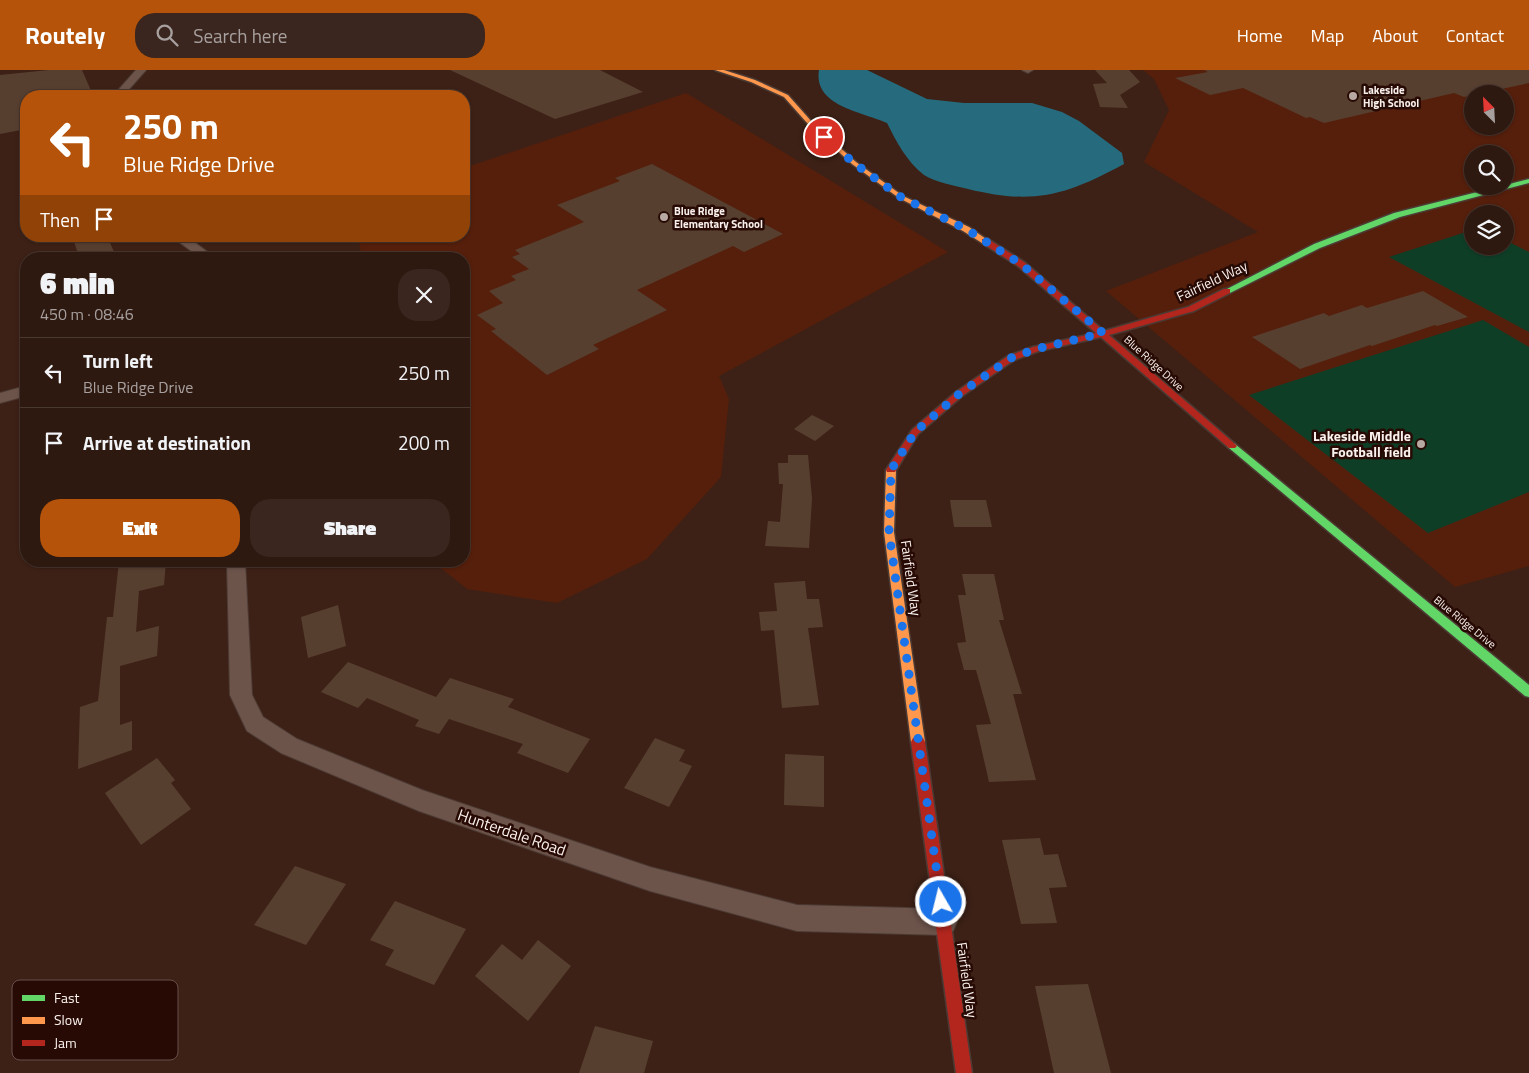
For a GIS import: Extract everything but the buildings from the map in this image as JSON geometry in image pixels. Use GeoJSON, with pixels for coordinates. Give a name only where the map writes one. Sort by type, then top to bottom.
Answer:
{"type":"FeatureCollection","features":[{"type":"Feature","properties":{"kind":"street"},"geometry":{"type":"LineString","coordinates":[[123,90],[141,70]]}},
{"type":"Feature","properties":{"kind":"street","name":"Blue Ridge Drive"},"geometry":{"type":"LineString","coordinates":[[718,70],[753,81],[786,96],[810,124],[854,163],[901,197],[966,229],[1021,264],[1103,333],[1184,406],[1529,692]]}},
{"type":"Feature","properties":{"kind":"street","name":"Fairfield Way"},"geometry":{"type":"LineString","coordinates":[[964,1073],[889,532],[891,470],[915,432],[959,394],[1011,358],[1036,349],[1126,329],[1191,309],[1317,246],[1397,215],[1529,181]]}},
{"type":"Feature","properties":{"kind":"street"},"geometry":{"type":"LineString","coordinates":[[186,242],[201,252]]}},
{"type":"Feature","properties":{"kind":"street"},"geometry":{"type":"LineString","coordinates":[[0,398],[20,393]]}},
{"type":"Feature","properties":{"kind":"street","name":"Hunterdale Road"},"geometry":{"type":"LineString","coordinates":[[236,567],[242,694],[255,724],[289,746],[419,800],[640,876],[796,918],[944,922]]}},
{"type":"Feature","properties":{"kind":"shaded area"},"geometry":{"type":"Polygon","coordinates":[[[1143,70],[1529,70],[1529,566],[1455,587],[1106,291],[1258,232],[1144,162],[1169,110],[1154,79],[1143,70]]]}},
{"type":"Feature","properties":{"kind":"shaded area"},"geometry":{"type":"Polygon","coordinates":[[[686,93],[948,252],[719,376],[729,399],[721,477],[647,559],[557,603],[467,589],[440,567],[470,567],[470,252],[361,252],[359,242],[470,242],[470,166],[686,93]]]}},
{"type":"Feature","properties":{"kind":"green space"},"geometry":{"type":"Polygon","coordinates":[[[1464,233],[1464,255],[1514,255],[1514,244],[1529,252],[1529,332],[1389,257],[1464,233]]]}},
{"type":"Feature","properties":{"kind":"green space","name":"Lakeside Middle Football field"},"geometry":{"type":"Polygon","coordinates":[[[1483,320],[1529,347],[1529,492],[1428,533],[1249,395],[1483,320]]]}},
{"type":"Feature","properties":{"kind":"water"},"geometry":{"type":"Polygon","coordinates":[[[819,70],[867,70],[927,99],[964,103],[1032,103],[1062,112],[1079,121],[1122,153],[1124,164],[1084,184],[1066,190],[1030,197],[991,194],[939,182],[924,175],[912,164],[898,144],[887,123],[853,111],[831,100],[819,82],[819,70]]]}},
{"type":"Feature","properties":{"kind":"traffic: fast"},"geometry":{"type":"LineString","coordinates":[[1227,291],[1317,246],[1397,215],[1529,181]]}},
{"type":"Feature","properties":{"kind":"traffic: fast"},"geometry":{"type":"LineString","coordinates":[[1232,446],[1529,692]]}},
{"type":"Feature","properties":{"kind":"traffic: slow"},"geometry":{"type":"LineString","coordinates":[[718,70],[753,81],[786,96],[810,123],[854,163],[901,197],[966,229],[985,241]]}},
{"type":"Feature","properties":{"kind":"traffic: slow"},"geometry":{"type":"LineString","coordinates":[[891,470],[889,532],[918,742]]}},
{"type":"Feature","properties":{"kind":"traffic: jam"},"geometry":{"type":"LineString","coordinates":[[985,241],[1021,264],[1232,446]]}},
{"type":"Feature","properties":{"kind":"traffic: jam"},"geometry":{"type":"LineString","coordinates":[[891,470],[915,432],[959,394],[1011,358],[1036,349],[1126,329],[1191,309],[1227,291]]}},
{"type":"Feature","properties":{"kind":"traffic: jam"},"geometry":{"type":"LineString","coordinates":[[918,742],[964,1073]]}},
{"type":"Feature","properties":{"kind":"place","name":"Lakeside High School"},"geometry":{"type":"Point","coordinates":[1353,96]}},
{"type":"Feature","properties":{"kind":"place","name":"Blue Ridge Elementary School"},"geometry":{"type":"Point","coordinates":[664,217]}},
{"type":"Feature","properties":{"kind":"place","name":"Lakeside Middle Football field"},"geometry":{"type":"Point","coordinates":[1421,444]}},
{"type":"Feature","properties":{"kind":"route"},"geometry":{"type":"LineString","coordinates":[[824,137],[854,163],[901,197],[966,229],[1021,264],[1103,333],[1036,349],[1011,358],[959,394],[915,432],[891,470],[889,532],[941,902]]}}]}
